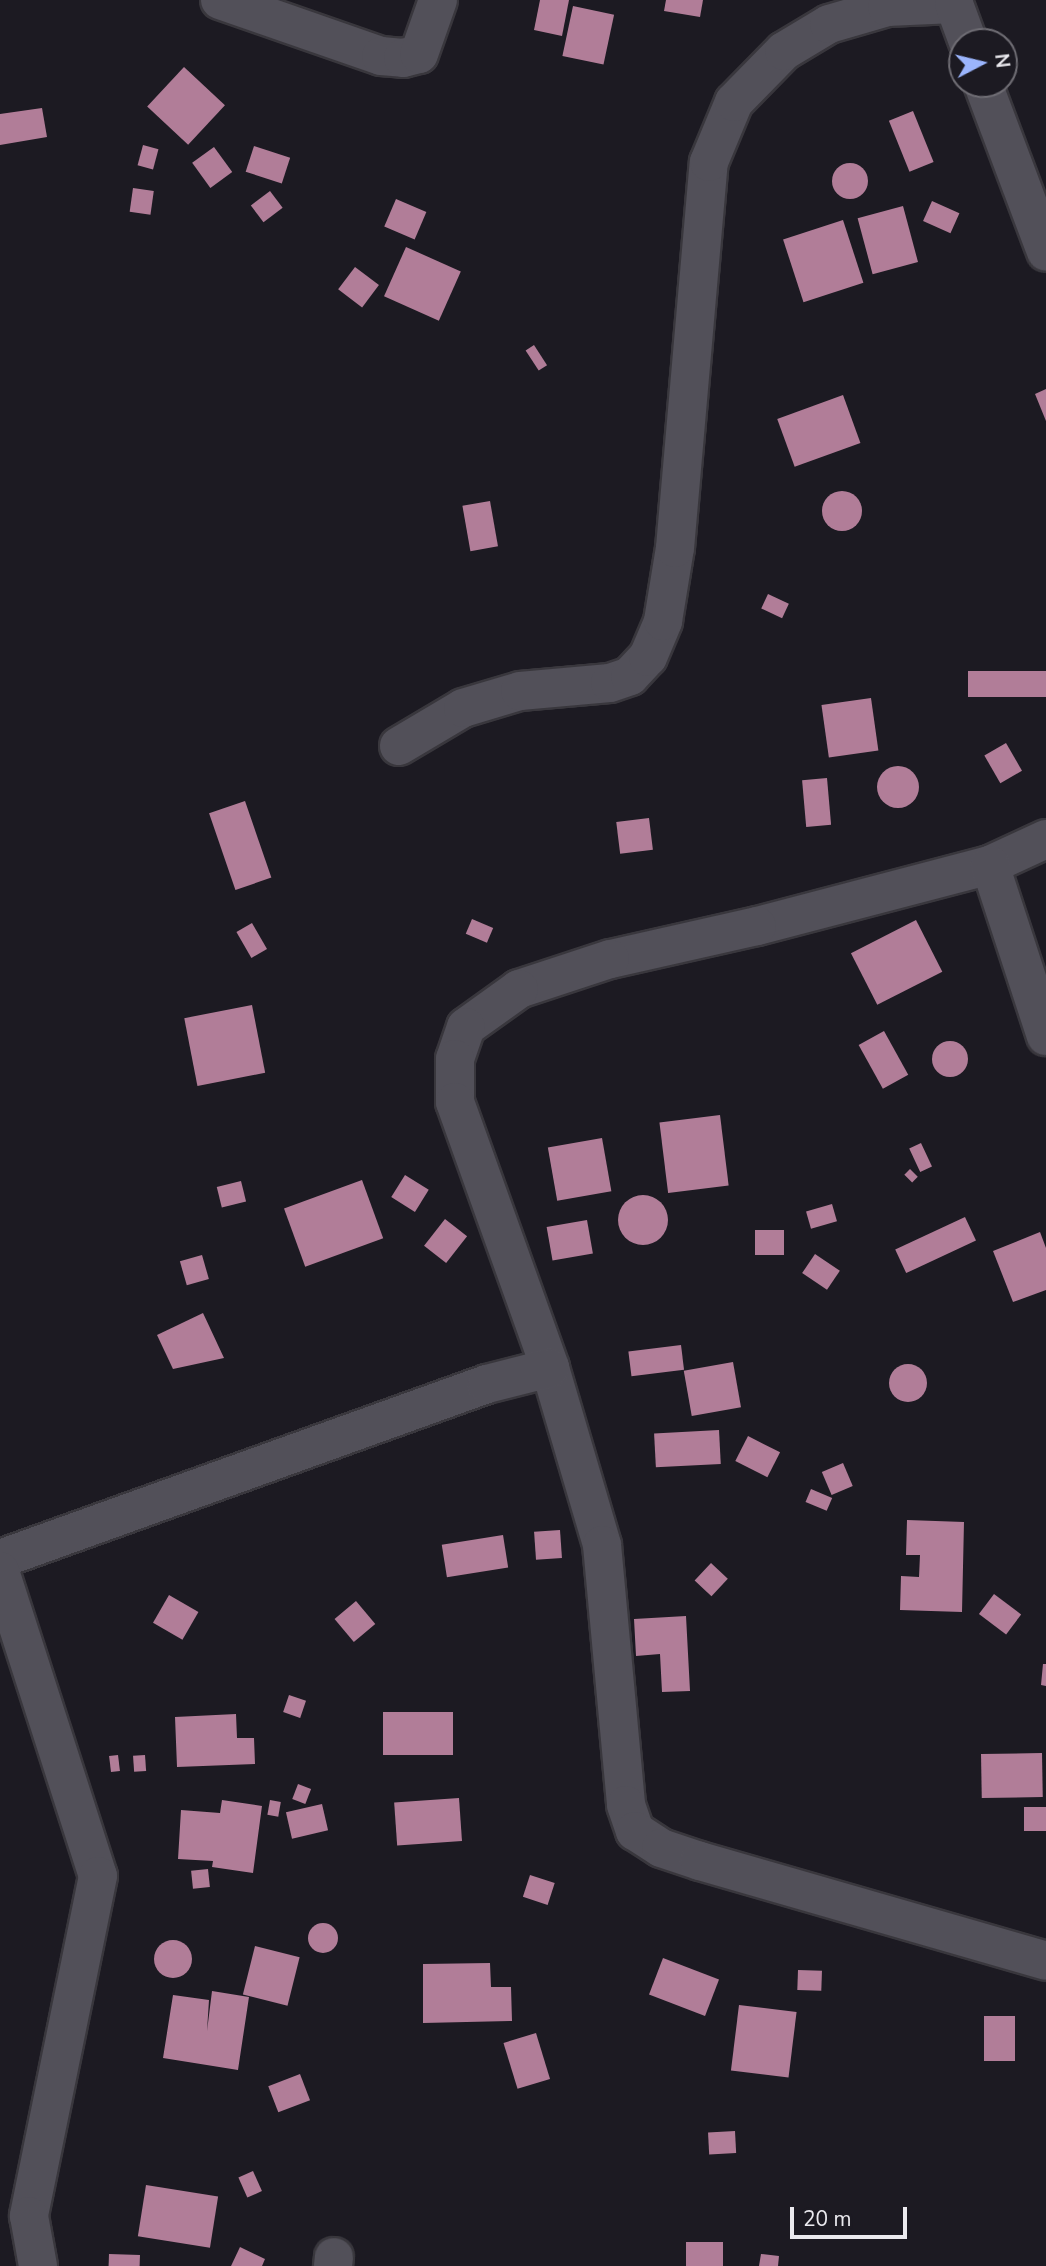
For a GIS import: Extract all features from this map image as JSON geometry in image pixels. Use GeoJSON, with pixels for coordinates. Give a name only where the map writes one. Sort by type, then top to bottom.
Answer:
{"type":"FeatureCollection","features":[{"type":"Feature","properties":{"kind":"street"},"geometry":{"type":"LineString","coordinates":[[220,0],[381,56],[402,58],[418,54],[438,0]]}},
{"type":"Feature","properties":{"kind":"street"},"geometry":{"type":"LineString","coordinates":[[399,746],[463,708],[520,691],[610,682],[630,676],[648,657],[663,621],[675,548],[696,267],[709,162],[734,102],[784,51],[829,24],[887,8],[956,1],[964,28]]}},
{"type":"Feature","properties":{"kind":"street"},"geometry":{"type":"LineString","coordinates":[[988,98],[1046,252]]}},
{"type":"Feature","properties":{"kind":"street"},"geometry":{"type":"LineString","coordinates":[[1046,839],[990,866],[757,926],[610,959],[519,989],[466,1027],[455,1059],[455,1102],[550,1368],[601,1545],[626,1805],[635,1831],[661,1848],[700,1861],[1046,1961]]}},
{"type":"Feature","properties":{"kind":"street"},"geometry":{"type":"LineString","coordinates":[[990,866],[1046,1036]]}},
{"type":"Feature","properties":{"kind":"street"},"geometry":{"type":"LineString","coordinates":[[0,1559],[487,1384],[550,1368]]}},
{"type":"Feature","properties":{"kind":"street"},"geometry":{"type":"LineString","coordinates":[[0,1571],[98,1876],[29,2216],[38,2266]]}},
{"type":"Feature","properties":{"kind":"building"},"geometry":{"type":"Polygon","coordinates":[[[540,0],[569,0],[562,36],[534,30],[540,0]]]}},
{"type":"Feature","properties":{"kind":"building"},"geometry":{"type":"Polygon","coordinates":[[[666,0],[703,0],[700,17],[664,11],[666,0]]]}},
{"type":"Feature","properties":{"kind":"building"},"geometry":{"type":"Polygon","coordinates":[[[573,6],[614,15],[603,65],[562,56],[573,6]]]}},
{"type":"Feature","properties":{"kind":"building"},"geometry":{"type":"Polygon","coordinates":[[[184,67],[225,105],[188,145],[147,106],[184,67]]]}},
{"type":"Feature","properties":{"kind":"building"},"geometry":{"type":"Polygon","coordinates":[[[42,108],[47,137],[0,145],[0,114],[42,108]]]}},
{"type":"Feature","properties":{"kind":"building"},"geometry":{"type":"Polygon","coordinates":[[[913,111],[934,162],[909,172],[889,121],[913,111]]]}},
{"type":"Feature","properties":{"kind":"building"},"geometry":{"type":"Polygon","coordinates":[[[143,145],[158,149],[153,169],[138,165],[143,145]]]}},
{"type":"Feature","properties":{"kind":"building"},"geometry":{"type":"Polygon","coordinates":[[[254,146],[290,158],[282,183],[246,172],[254,146]]]}},
{"type":"Feature","properties":{"kind":"building"},"geometry":{"type":"Polygon","coordinates":[[[214,147],[232,172],[210,188],[192,163],[214,147]]]}},
{"type":"Feature","properties":{"kind":"building"},"geometry":{"type":"Polygon","coordinates":[[[850,163],[863,168],[868,181],[863,194],[850,199],[837,194],[832,181],[837,168],[850,163]]]}},
{"type":"Feature","properties":{"kind":"building"},"geometry":{"type":"Polygon","coordinates":[[[133,188],[154,191],[150,215],[130,212],[133,188]]]}},
{"type":"Feature","properties":{"kind":"building"},"geometry":{"type":"Polygon","coordinates":[[[270,191],[283,208],[263,222],[251,205],[270,191]]]}},
{"type":"Feature","properties":{"kind":"building"},"geometry":{"type":"Polygon","coordinates":[[[396,199],[426,212],[415,240],[384,227],[396,199]]]}},
{"type":"Feature","properties":{"kind":"building"},"geometry":{"type":"Polygon","coordinates":[[[932,201],[959,213],[950,233],[923,221],[932,201]]]}},
{"type":"Feature","properties":{"kind":"building"},"geometry":{"type":"Polygon","coordinates":[[[903,206],[918,262],[873,274],[858,218],[903,206]]]}},
{"type":"Feature","properties":{"kind":"building"},"geometry":{"type":"Polygon","coordinates":[[[843,220],[863,283],[803,302],[783,239],[843,220]]]}},
{"type":"Feature","properties":{"kind":"building"},"geometry":{"type":"Polygon","coordinates":[[[406,247],[461,271],[439,321],[384,296],[406,247]]]}},
{"type":"Feature","properties":{"kind":"building"},"geometry":{"type":"Polygon","coordinates":[[[355,267],[379,285],[362,307],[338,289],[355,267]]]}},
{"type":"Feature","properties":{"kind":"building"},"geometry":{"type":"Polygon","coordinates":[[[534,345],[547,365],[539,371],[526,350],[534,345]]]}},
{"type":"Feature","properties":{"kind":"building"},"geometry":{"type":"Polygon","coordinates":[[[1046,389],[1046,421],[1035,394],[1046,389]]]}},
{"type":"Feature","properties":{"kind":"building"},"geometry":{"type":"Polygon","coordinates":[[[843,395],[860,443],[795,467],[777,419],[843,395]]]}},
{"type":"Feature","properties":{"kind":"building"},"geometry":{"type":"Polygon","coordinates":[[[842,491],[856,497],[862,511],[856,525],[842,531],[828,525],[822,511],[828,497],[842,491]]]}},
{"type":"Feature","properties":{"kind":"building"},"geometry":{"type":"Polygon","coordinates":[[[490,501],[498,546],[470,551],[462,506],[490,501]]]}},
{"type":"Feature","properties":{"kind":"building"},"geometry":{"type":"Polygon","coordinates":[[[768,594],[789,604],[782,618],[761,609],[768,594]]]}},
{"type":"Feature","properties":{"kind":"building"},"geometry":{"type":"Polygon","coordinates":[[[968,671],[1046,671],[1046,697],[968,697],[968,671]]]}},
{"type":"Feature","properties":{"kind":"building"},"geometry":{"type":"Polygon","coordinates":[[[871,698],[878,750],[829,757],[821,705],[871,698]]]}},
{"type":"Feature","properties":{"kind":"building"},"geometry":{"type":"Polygon","coordinates":[[[1006,743],[1022,771],[1000,783],[984,756],[1006,743]]]}},
{"type":"Feature","properties":{"kind":"building"},"geometry":{"type":"Polygon","coordinates":[[[898,766],[913,772],[919,787],[913,802],[898,808],[883,802],[877,787],[883,772],[898,766]]]}},
{"type":"Feature","properties":{"kind":"building"},"geometry":{"type":"Polygon","coordinates":[[[827,778],[831,825],[806,827],[802,780],[827,778]]]}},
{"type":"Feature","properties":{"kind":"building"},"geometry":{"type":"Polygon","coordinates":[[[245,801],[271,878],[235,890],[209,813],[245,801]]]}},
{"type":"Feature","properties":{"kind":"building"},"geometry":{"type":"Polygon","coordinates":[[[649,818],[653,850],[620,854],[616,822],[649,818]]]}},
{"type":"Feature","properties":{"kind":"building"},"geometry":{"type":"Polygon","coordinates":[[[472,919],[493,928],[487,943],[466,934],[472,919]]]}},
{"type":"Feature","properties":{"kind":"building"},"geometry":{"type":"Polygon","coordinates":[[[916,920],[942,972],[877,1005],[851,953],[916,920]]]}},
{"type":"Feature","properties":{"kind":"building"},"geometry":{"type":"Polygon","coordinates":[[[252,923],[267,949],[251,958],[236,932],[252,923]]]}},
{"type":"Feature","properties":{"kind":"building"},"geometry":{"type":"Polygon","coordinates":[[[252,1005],[265,1073],[197,1086],[184,1018],[252,1005]]]}},
{"type":"Feature","properties":{"kind":"building"},"geometry":{"type":"Polygon","coordinates":[[[884,1031],[908,1075],[883,1089],[859,1045],[884,1031]]]}},
{"type":"Feature","properties":{"kind":"building"},"geometry":{"type":"Polygon","coordinates":[[[950,1041],[963,1046],[968,1059],[963,1072],[950,1077],[937,1072],[932,1059],[937,1046],[950,1041]]]}},
{"type":"Feature","properties":{"kind":"building"},"geometry":{"type":"Polygon","coordinates":[[[720,1115],[729,1185],[668,1193],[659,1122],[720,1115]]]}},
{"type":"Feature","properties":{"kind":"building"},"geometry":{"type":"Polygon","coordinates":[[[602,1138],[611,1191],[557,1201],[548,1148],[602,1138]]]}},
{"type":"Feature","properties":{"kind":"building"},"geometry":{"type":"Polygon","coordinates":[[[921,1143],[932,1167],[920,1172],[909,1148],[921,1143]]]}},
{"type":"Feature","properties":{"kind":"building"},"geometry":{"type":"Polygon","coordinates":[[[910,1169],[918,1177],[912,1182],[904,1175],[910,1169]]]}},
{"type":"Feature","properties":{"kind":"building"},"geometry":{"type":"Polygon","coordinates":[[[405,1175],[429,1190],[415,1212],[391,1197],[405,1175]]]}},
{"type":"Feature","properties":{"kind":"building"},"geometry":{"type":"Polygon","coordinates":[[[362,1180],[383,1238],[305,1267],[284,1208],[362,1180]]]}},
{"type":"Feature","properties":{"kind":"building"},"geometry":{"type":"Polygon","coordinates":[[[241,1181],[246,1201],[222,1207],[217,1187],[241,1181]]]}},
{"type":"Feature","properties":{"kind":"building"},"geometry":{"type":"Polygon","coordinates":[[[643,1195],[661,1202],[668,1220],[661,1238],[643,1245],[625,1238],[618,1220],[625,1202],[643,1195]]]}},
{"type":"Feature","properties":{"kind":"building"},"geometry":{"type":"Polygon","coordinates":[[[832,1204],[837,1221],[811,1229],[806,1211],[832,1204]]]}},
{"type":"Feature","properties":{"kind":"building"},"geometry":{"type":"Polygon","coordinates":[[[965,1217],[976,1241],[906,1273],[895,1250],[965,1217]]]}},
{"type":"Feature","properties":{"kind":"building"},"geometry":{"type":"Polygon","coordinates":[[[445,1219],[467,1236],[446,1263],[424,1246],[445,1219]]]}},
{"type":"Feature","properties":{"kind":"building"},"geometry":{"type":"Polygon","coordinates":[[[587,1220],[593,1253],[553,1261],[547,1227],[587,1220]]]}},
{"type":"Feature","properties":{"kind":"building"},"geometry":{"type":"Polygon","coordinates":[[[755,1230],[784,1230],[784,1255],[755,1255],[755,1230]]]}},
{"type":"Feature","properties":{"kind":"building"},"geometry":{"type":"Polygon","coordinates":[[[1040,1232],[1046,1248],[1046,1290],[1013,1302],[993,1251],[1040,1232]]]}},
{"type":"Feature","properties":{"kind":"building"},"geometry":{"type":"Polygon","coordinates":[[[815,1254],[840,1271],[827,1290],[802,1273],[815,1254]]]}},
{"type":"Feature","properties":{"kind":"building"},"geometry":{"type":"Polygon","coordinates":[[[202,1255],[209,1279],[187,1285],[180,1261],[202,1255]]]}},
{"type":"Feature","properties":{"kind":"building"},"geometry":{"type":"Polygon","coordinates":[[[203,1313],[224,1358],[173,1369],[157,1335],[203,1313]]]}},
{"type":"Feature","properties":{"kind":"building"},"geometry":{"type":"Polygon","coordinates":[[[681,1345],[684,1370],[631,1376],[628,1351],[681,1345]]]}},
{"type":"Feature","properties":{"kind":"building"},"geometry":{"type":"Polygon","coordinates":[[[733,1362],[741,1407],[692,1416],[684,1371],[733,1362]]]}},
{"type":"Feature","properties":{"kind":"building"},"geometry":{"type":"Polygon","coordinates":[[[908,1364],[921,1370],[927,1383],[921,1396],[908,1402],[895,1396],[889,1383],[895,1370],[908,1364]]]}},
{"type":"Feature","properties":{"kind":"building"},"geometry":{"type":"Polygon","coordinates":[[[719,1430],[721,1464],[656,1467],[654,1433],[719,1430]]]}},
{"type":"Feature","properties":{"kind":"building"},"geometry":{"type":"Polygon","coordinates":[[[748,1436],[780,1452],[767,1477],[735,1461],[748,1436]]]}},
{"type":"Feature","properties":{"kind":"building"},"geometry":{"type":"Polygon","coordinates":[[[843,1463],[853,1486],[832,1495],[822,1472],[843,1463]]]}},
{"type":"Feature","properties":{"kind":"building"},"geometry":{"type":"Polygon","coordinates":[[[811,1489],[832,1498],[827,1511],[806,1502],[811,1489]]]}},
{"type":"Feature","properties":{"kind":"building"},"geometry":{"type":"Polygon","coordinates":[[[907,1520],[964,1522],[962,1612],[900,1610],[901,1576],[919,1577],[920,1555],[906,1555],[907,1520]]]}},
{"type":"Feature","properties":{"kind":"building"},"geometry":{"type":"Polygon","coordinates":[[[560,1530],[562,1558],[536,1560],[534,1532],[560,1530]]]}},
{"type":"Feature","properties":{"kind":"building"},"geometry":{"type":"Polygon","coordinates":[[[503,1535],[508,1568],[447,1577],[442,1545],[503,1535]]]}},
{"type":"Feature","properties":{"kind":"building"},"geometry":{"type":"Polygon","coordinates":[[[711,1563],[728,1579],[711,1596],[695,1581],[711,1563]]]}},
{"type":"Feature","properties":{"kind":"building"},"geometry":{"type":"Polygon","coordinates":[[[994,1594],[1021,1614],[1006,1634],[979,1614],[994,1594]]]}},
{"type":"Feature","properties":{"kind":"building"},"geometry":{"type":"Polygon","coordinates":[[[169,1595],[198,1612],[182,1640],[153,1623],[169,1595]]]}},
{"type":"Feature","properties":{"kind":"building"},"geometry":{"type":"Polygon","coordinates":[[[356,1601],[375,1624],[354,1642],[335,1619],[356,1601]]]}},
{"type":"Feature","properties":{"kind":"building"},"geometry":{"type":"Polygon","coordinates":[[[686,1616],[690,1691],[662,1692],[660,1654],[636,1656],[634,1619],[686,1616]]]}},
{"type":"Feature","properties":{"kind":"building"},"geometry":{"type":"Polygon","coordinates":[[[1043,1664],[1046,1664],[1046,1686],[1041,1685],[1043,1664]]]}},
{"type":"Feature","properties":{"kind":"building"},"geometry":{"type":"Polygon","coordinates":[[[289,1695],[306,1701],[300,1718],[283,1712],[289,1695]]]}},
{"type":"Feature","properties":{"kind":"building"},"geometry":{"type":"Polygon","coordinates":[[[383,1712],[453,1712],[453,1755],[383,1755],[383,1712]]]}},
{"type":"Feature","properties":{"kind":"building"},"geometry":{"type":"Polygon","coordinates":[[[236,1714],[237,1738],[254,1738],[255,1764],[177,1767],[175,1717],[236,1714]]]}},
{"type":"Feature","properties":{"kind":"building"},"geometry":{"type":"Polygon","coordinates":[[[1042,1753],[1043,1797],[982,1798],[981,1754],[1042,1753]]]}},
{"type":"Feature","properties":{"kind":"building"},"geometry":{"type":"Polygon","coordinates":[[[118,1755],[120,1771],[111,1772],[109,1756],[118,1755]]]}},
{"type":"Feature","properties":{"kind":"building"},"geometry":{"type":"Polygon","coordinates":[[[145,1755],[146,1771],[134,1772],[133,1756],[145,1755]]]}},
{"type":"Feature","properties":{"kind":"building"},"geometry":{"type":"Polygon","coordinates":[[[298,1784],[311,1789],[305,1804],[292,1799],[298,1784]]]}},
{"type":"Feature","properties":{"kind":"building"},"geometry":{"type":"Polygon","coordinates":[[[459,1798],[462,1841],[397,1845],[394,1803],[459,1798]]]}},
{"type":"Feature","properties":{"kind":"building"},"geometry":{"type":"Polygon","coordinates":[[[222,1800],[262,1806],[253,1873],[212,1867],[213,1861],[178,1859],[181,1810],[220,1813],[222,1800]]]}},
{"type":"Feature","properties":{"kind":"building"},"geometry":{"type":"Polygon","coordinates":[[[270,1800],[281,1802],[278,1817],[267,1815],[270,1800]]]}},
{"type":"Feature","properties":{"kind":"building"},"geometry":{"type":"Polygon","coordinates":[[[322,1804],[328,1830],[292,1839],[286,1812],[322,1804]]]}},
{"type":"Feature","properties":{"kind":"building"},"geometry":{"type":"Polygon","coordinates":[[[1024,1807],[1046,1807],[1046,1831],[1024,1831],[1024,1807]]]}},
{"type":"Feature","properties":{"kind":"building"},"geometry":{"type":"Polygon","coordinates":[[[208,1869],[210,1887],[193,1889],[191,1871],[208,1869]]]}},
{"type":"Feature","properties":{"kind":"building"},"geometry":{"type":"Polygon","coordinates":[[[530,1875],[555,1883],[548,1905],[523,1897],[530,1875]]]}},
{"type":"Feature","properties":{"kind":"building"},"geometry":{"type":"Polygon","coordinates":[[[323,1923],[334,1927],[338,1938],[334,1949],[323,1953],[312,1949],[308,1938],[312,1927],[323,1923]]]}},
{"type":"Feature","properties":{"kind":"building"},"geometry":{"type":"Polygon","coordinates":[[[173,1940],[186,1946],[192,1959],[186,1972],[173,1978],[160,1972],[154,1959],[160,1946],[173,1940]]]}},
{"type":"Feature","properties":{"kind":"building"},"geometry":{"type":"Polygon","coordinates":[[[255,1946],[300,1957],[288,2006],[243,1995],[255,1946]]]}},
{"type":"Feature","properties":{"kind":"building"},"geometry":{"type":"Polygon","coordinates":[[[663,1958],[719,1980],[705,2016],[649,1994],[663,1958]]]}},
{"type":"Feature","properties":{"kind":"building"},"geometry":{"type":"Polygon","coordinates":[[[490,1963],[491,1987],[511,1987],[512,2021],[423,2023],[423,1964],[490,1963]]]}},
{"type":"Feature","properties":{"kind":"building"},"geometry":{"type":"Polygon","coordinates":[[[798,1970],[822,1971],[821,1991],[797,1990],[798,1970]]]}},
{"type":"Feature","properties":{"kind":"building"},"geometry":{"type":"Polygon","coordinates":[[[212,1991],[249,1997],[238,2070],[163,2058],[173,1995],[209,2000],[207,2031],[212,1991]]]}},
{"type":"Feature","properties":{"kind":"building"},"geometry":{"type":"Polygon","coordinates":[[[739,2005],[797,2012],[789,2078],[731,2071],[739,2005]]]}},
{"type":"Feature","properties":{"kind":"building"},"geometry":{"type":"Polygon","coordinates":[[[984,2016],[1015,2016],[1015,2061],[984,2061],[984,2016]]]}},
{"type":"Feature","properties":{"kind":"building"},"geometry":{"type":"Polygon","coordinates":[[[536,2033],[550,2079],[518,2089],[503,2043],[536,2033]]]}},
{"type":"Feature","properties":{"kind":"building"},"geometry":{"type":"Polygon","coordinates":[[[300,2074],[310,2100],[278,2112],[268,2086],[300,2074]]]}},
{"type":"Feature","properties":{"kind":"building"},"geometry":{"type":"Polygon","coordinates":[[[735,2131],[736,2153],[709,2154],[708,2132],[735,2131]]]}},
{"type":"Feature","properties":{"kind":"building"},"geometry":{"type":"Polygon","coordinates":[[[253,2171],[262,2191],[247,2198],[238,2178],[253,2171]]]}},
{"type":"Feature","properties":{"kind":"building"},"geometry":{"type":"Polygon","coordinates":[[[146,2185],[218,2196],[210,2248],[138,2236],[146,2185]]]}},
{"type":"Feature","properties":{"kind":"building"},"geometry":{"type":"Polygon","coordinates":[[[686,2242],[723,2242],[723,2266],[686,2266],[686,2242]]]}},
{"type":"Feature","properties":{"kind":"building"},"geometry":{"type":"Polygon","coordinates":[[[240,2247],[265,2259],[262,2266],[231,2266],[240,2247]]]}},
{"type":"Feature","properties":{"kind":"building"},"geometry":{"type":"Polygon","coordinates":[[[109,2254],[140,2255],[140,2266],[109,2266],[109,2254]]]}},
{"type":"Feature","properties":{"kind":"building"},"geometry":{"type":"Polygon","coordinates":[[[761,2254],[779,2256],[778,2266],[759,2266],[761,2254]]]}}]}
